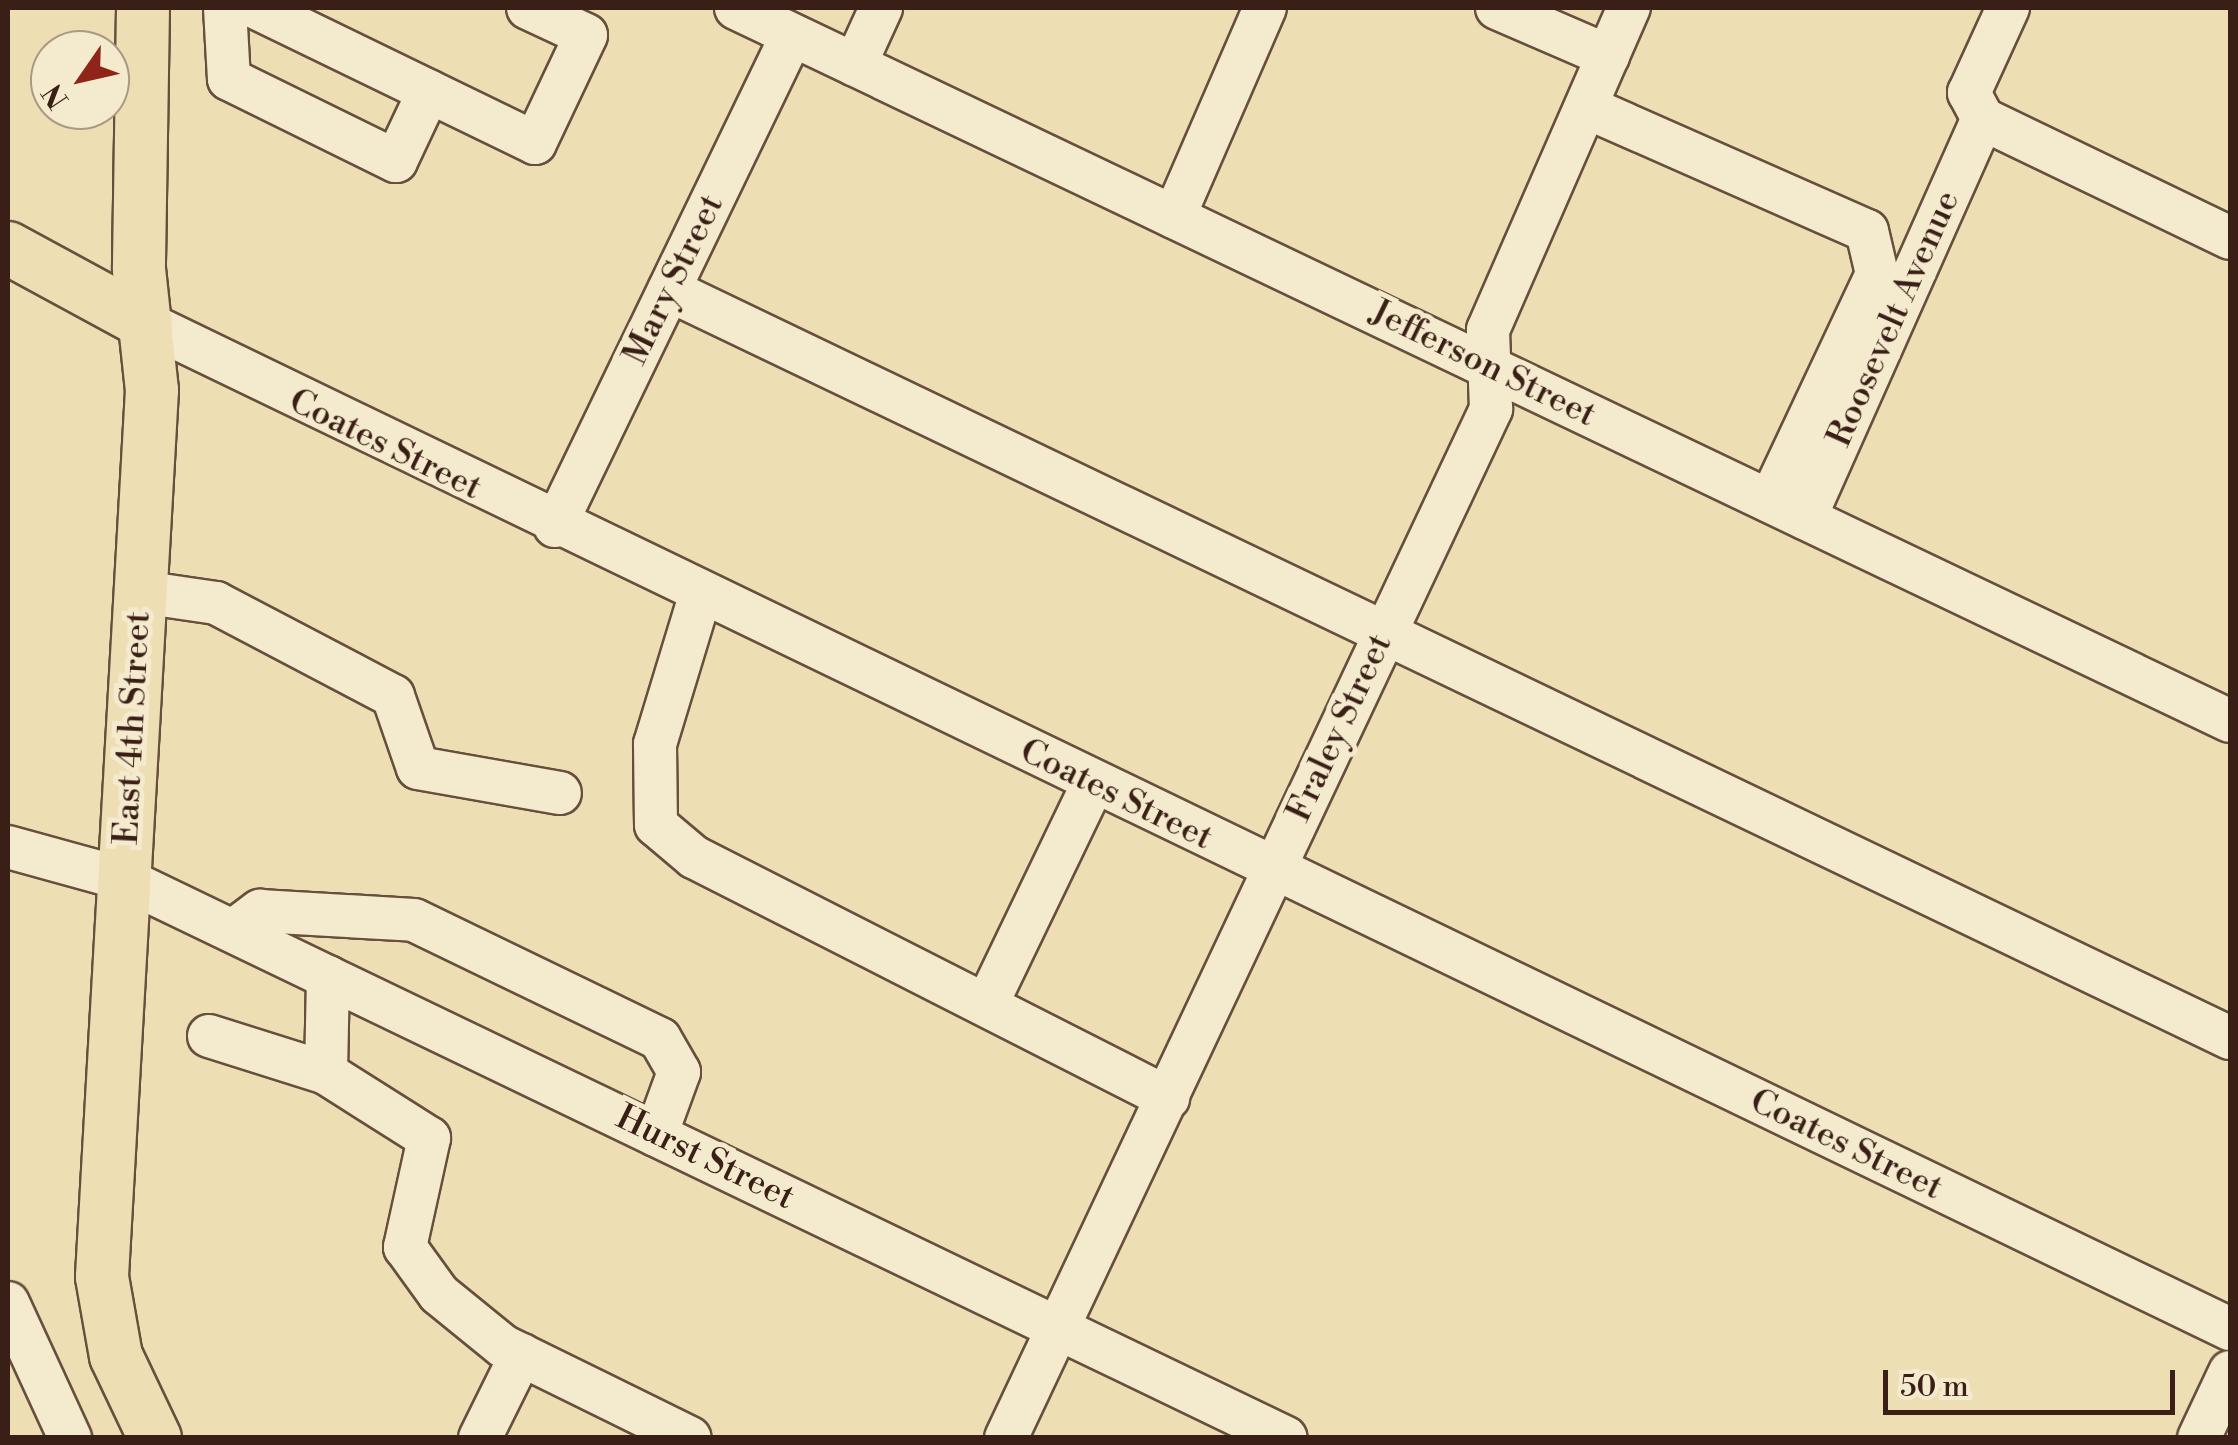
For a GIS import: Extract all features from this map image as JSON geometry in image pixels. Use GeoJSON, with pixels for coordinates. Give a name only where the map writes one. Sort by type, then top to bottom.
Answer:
{"type":"FeatureCollection","features":[{"type":"Feature","properties":{"kind":"main road","name":"East 4th Street"},"geometry":{"type":"LineString","coordinates":[[143,8],[146,322],[152,390],[102,1277],[116,1356],[155,1438]]}},
{"type":"Feature","properties":{"kind":"main road","name":"Coates Street"},"geometry":{"type":"LineString","coordinates":[[8,248],[146,322]]}},
{"type":"Feature","properties":{"kind":"street"},"geometry":{"type":"LineString","coordinates":[[225,8],[229,80],[396,161],[429,91]]}},
{"type":"Feature","properties":{"kind":"street"},"geometry":{"type":"LineString","coordinates":[[258,8],[534,143],[586,36],[528,8]]}},
{"type":"Feature","properties":{"kind":"street","name":"Jefferson Street"},"geometry":{"type":"LineString","coordinates":[[736,8],[2230,721]]}},
{"type":"Feature","properties":{"kind":"street"},"geometry":{"type":"LineString","coordinates":[[855,65],[881,8]]}},
{"type":"Feature","properties":{"kind":"street"},"geometry":{"type":"LineString","coordinates":[[1174,217],[1265,8]]}},
{"type":"Feature","properties":{"kind":"street"},"geometry":{"type":"LineString","coordinates":[[1498,8],[1608,56]]}},
{"type":"Feature","properties":{"kind":"street","name":"Fraley Street"},"geometry":{"type":"LineString","coordinates":[[1006,1438],[1490,408],[1488,330],[1629,8]]}},
{"type":"Feature","properties":{"kind":"street"},"geometry":{"type":"LineString","coordinates":[[2008,8],[1969,93],[1983,119],[2230,238]]}},
{"type":"Feature","properties":{"kind":"street","name":"Mary Street"},"geometry":{"type":"LineString","coordinates":[[555,526],[792,35]]}},
{"type":"Feature","properties":{"kind":"street"},"geometry":{"type":"LineString","coordinates":[[1586,107],[1867,231],[1876,274],[1788,510]]}},
{"type":"Feature","properties":{"kind":"street","name":"Roosevelt Avenue"},"geometry":{"type":"LineString","coordinates":[[1788,510],[1983,119]]}},
{"type":"Feature","properties":{"kind":"street"},"geometry":{"type":"LineString","coordinates":[[669,290],[2230,1038]]}},
{"type":"Feature","properties":{"kind":"street","name":"Coates Street"},"geometry":{"type":"LineString","coordinates":[[146,322],[555,526],[2230,1329]]}},
{"type":"Feature","properties":{"kind":"street"},"geometry":{"type":"LineString","coordinates":[[140,592],[216,604],[393,696],[418,768],[560,792]]}},
{"type":"Feature","properties":{"kind":"street"},"geometry":{"type":"LineString","coordinates":[[700,596],[655,744],[656,825],[694,857],[1168,1098]]}},
{"type":"Feature","properties":{"kind":"street"},"geometry":{"type":"LineString","coordinates":[[987,1004],[1092,784]]}},
{"type":"Feature","properties":{"kind":"street","name":"Hurst Street"},"geometry":{"type":"LineString","coordinates":[[8,847],[124,879],[1286,1438]]}},
{"type":"Feature","properties":{"kind":"street"},"geometry":{"type":"LineString","coordinates":[[232,931],[260,911],[414,920],[660,1039],[679,1072],[656,1134]]}},
{"type":"Feature","properties":{"kind":"street"},"geometry":{"type":"LineString","coordinates":[[326,1073],[328,977]]}},
{"type":"Feature","properties":{"kind":"street"},"geometry":{"type":"LineString","coordinates":[[209,1036],[326,1073],[428,1138],[405,1247],[439,1294],[521,1356],[690,1438]]}},
{"type":"Feature","properties":{"kind":"street"},"geometry":{"type":"LineString","coordinates":[[8,1303],[70,1438]]}},
{"type":"Feature","properties":{"kind":"street"},"geometry":{"type":"LineString","coordinates":[[480,1438],[521,1356]]}},
{"type":"Feature","properties":{"kind":"street"},"geometry":{"type":"LineString","coordinates":[[2199,1438],[2230,1372]]}}]}
